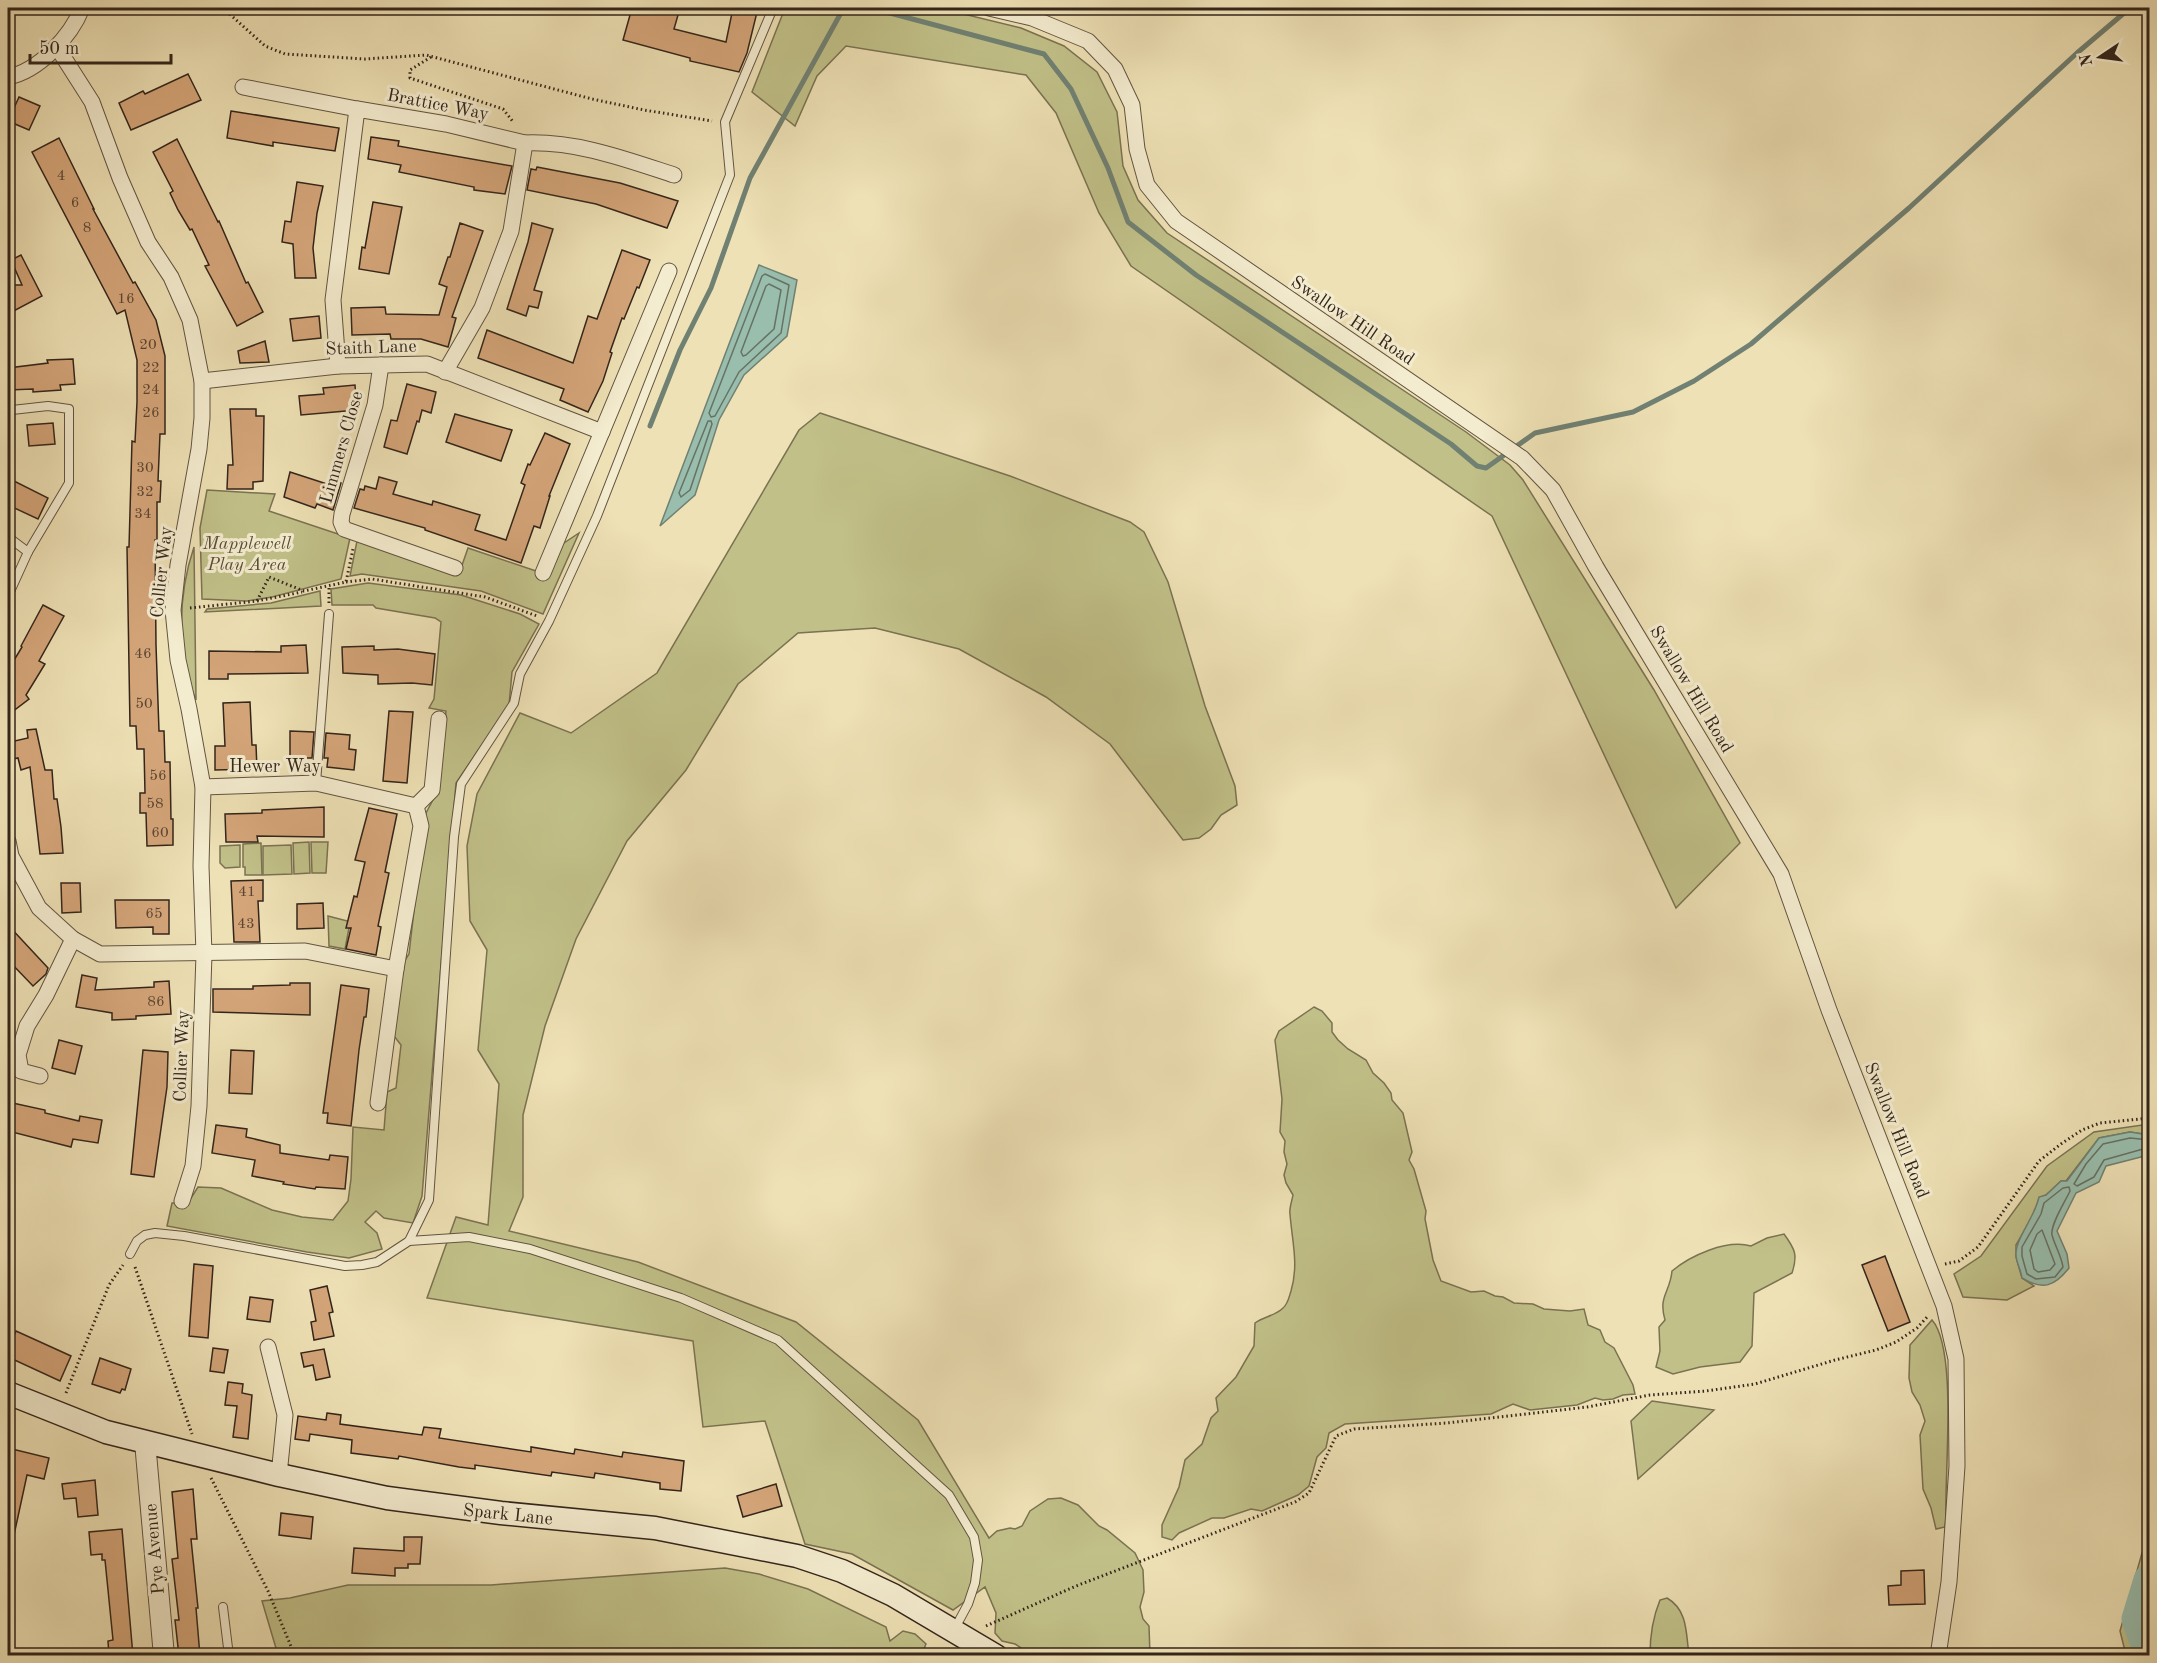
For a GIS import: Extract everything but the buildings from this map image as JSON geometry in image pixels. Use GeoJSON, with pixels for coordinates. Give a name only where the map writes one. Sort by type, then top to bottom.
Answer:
{"type":"FeatureCollection","features":[{"type":"Feature","properties":{"kind":"main road","name":"Spark Lane"},"geometry":{"type":"LineString","coordinates":[[8,1393],[106,1432],[279,1475],[422,1504],[655,1528],[797,1556],[842,1571],[893,1595],[996,1656]]}},
{"type":"Feature","properties":{"kind":"street"},"geometry":{"type":"LineString","coordinates":[[8,77],[27,69],[57,47],[78,18],[82,8]]}},
{"type":"Feature","properties":{"kind":"street","name":"Swallow Hill Road"},"geometry":{"type":"LineString","coordinates":[[989,8],[1032,18],[1088,41],[1114,69],[1132,105],[1137,149],[1146,185],[1176,221],[1522,458],[1553,490],[1602,577],[1781,874],[1829,1010],[1944,1306],[1956,1359],[1957,1466],[1949,1582],[1938,1656]]}},
{"type":"Feature","properties":{"kind":"street","name":"Collier Way"},"geometry":{"type":"LineString","coordinates":[[57,47],[92,102],[120,178],[144,231],[171,277],[190,320],[202,381],[199,448],[178,565],[173,610],[178,660],[203,787],[201,867],[204,954],[199,1106],[193,1166],[182,1201]]}},
{"type":"Feature","properties":{"kind":"street","name":"Brattice Way"},"geometry":{"type":"LineString","coordinates":[[243,87],[446,124],[519,142],[543,142],[584,148],[674,175]]}},
{"type":"Feature","properties":{"kind":"street"},"geometry":{"type":"LineString","coordinates":[[339,366],[333,300],[357,109]]}},
{"type":"Feature","properties":{"kind":"street"},"geometry":{"type":"LineString","coordinates":[[445,372],[482,308],[511,231],[519,142]]}},
{"type":"Feature","properties":{"kind":"street"},"geometry":{"type":"LineString","coordinates":[[543,573],[669,271]]}},
{"type":"Feature","properties":{"kind":"street","name":"Staith Lane"},"geometry":{"type":"LineString","coordinates":[[202,381],[339,366],[427,364],[602,432]]}},
{"type":"Feature","properties":{"kind":"street","name":"Limmers Close"},"geometry":{"type":"LineString","coordinates":[[356,534],[344,529],[341,522],[375,405],[381,365]]}},
{"type":"Feature","properties":{"kind":"street"},"geometry":{"type":"LineString","coordinates":[[356,534],[455,568]]}},
{"type":"Feature","properties":{"kind":"street"},"geometry":{"type":"LineString","coordinates":[[378,1103],[396,969],[421,826],[416,806],[432,790],[439,719]]}},
{"type":"Feature","properties":{"kind":"street","name":"Hewer Way"},"geometry":{"type":"LineString","coordinates":[[203,787],[316,783],[416,806]]}},
{"type":"Feature","properties":{"kind":"street"},"geometry":{"type":"LineString","coordinates":[[8,841],[11,856],[39,908],[73,939],[100,954],[305,951],[396,969]]}},
{"type":"Feature","properties":{"kind":"street"},"geometry":{"type":"LineString","coordinates":[[40,1076],[21,1071],[18,1054],[27,1026],[46,995],[73,939]]}},
{"type":"Feature","properties":{"kind":"street"},"geometry":{"type":"LineString","coordinates":[[268,1347],[285,1415],[279,1475]]}},
{"type":"Feature","properties":{"kind":"street","name":"Pye Avenue"},"geometry":{"type":"LineString","coordinates":[[146,1442],[164,1656]]}},
{"type":"Feature","properties":{"kind":"lane"},"geometry":{"type":"LineString","coordinates":[[409,1241],[429,1200],[454,837],[461,784],[514,703],[520,674],[549,621],[597,516],[730,175],[725,122],[773,8]]}},
{"type":"Feature","properties":{"kind":"lane"},"geometry":{"type":"LineString","coordinates":[[8,596],[28,552],[69,483],[69,409],[48,406],[12,410]]}},
{"type":"Feature","properties":{"kind":"lane"},"geometry":{"type":"LineString","coordinates":[[8,537],[28,552]]}},
{"type":"Feature","properties":{"kind":"lane"},"geometry":{"type":"LineString","coordinates":[[316,783],[329,614]]}},
{"type":"Feature","properties":{"kind":"lane"},"geometry":{"type":"LineString","coordinates":[[130,1254],[137,1241],[145,1235],[156,1233],[184,1236],[345,1266],[362,1266],[377,1262],[409,1241],[469,1237],[530,1249],[681,1298],[778,1340],[949,1495],[974,1537],[978,1560],[975,1583],[960,1635]]}},
{"type":"Feature","properties":{"kind":"lane"},"geometry":{"type":"LineString","coordinates":[[224,1607],[229,1656]]}},
{"type":"Feature","properties":{"kind":"path"},"geometry":{"type":"LineString","coordinates":[[223,8],[265,46],[285,54],[365,59],[426,55],[592,99],[644,110],[725,122]]}},
{"type":"Feature","properties":{"kind":"path"},"geometry":{"type":"LineString","coordinates":[[431,57],[410,70],[410,78],[502,110],[514,122],[519,142]]}},
{"type":"Feature","properties":{"kind":"path"},"geometry":{"type":"LineString","coordinates":[[346,582],[356,534]]}},
{"type":"Feature","properties":{"kind":"path"},"geometry":{"type":"LineString","coordinates":[[257,601],[269,577],[304,591]]}},
{"type":"Feature","properties":{"kind":"path"},"geometry":{"type":"LineString","coordinates":[[173,610],[257,601],[346,582],[372,579],[485,597],[549,621]]}},
{"type":"Feature","properties":{"kind":"path"},"geometry":{"type":"LineString","coordinates":[[1934,1280],[1946,1264],[1959,1261],[1978,1247],[2039,1161],[2061,1144],[2082,1130],[2100,1123],[2150,1118]]}},
{"type":"Feature","properties":{"kind":"path"},"geometry":{"type":"LineString","coordinates":[[58,1413],[109,1285],[130,1254]]}},
{"type":"Feature","properties":{"kind":"path"},"geometry":{"type":"LineString","coordinates":[[130,1254],[200,1455],[268,1591],[295,1656]]}},
{"type":"Feature","properties":{"kind":"path"},"geometry":{"type":"LineString","coordinates":[[960,1635],[979,1629],[1076,1586],[1295,1502],[1309,1493],[1336,1436],[1354,1429],[1447,1423],[1587,1407],[1650,1395],[1706,1391],[1755,1384],[1834,1359],[1876,1350],[1896,1342],[1917,1328],[1931,1312]]}},
{"type":"Feature","properties":{"kind":"green space"},"geometry":{"type":"Polygon","coordinates":[[[785,8],[939,8],[1021,28],[1064,46],[1097,72],[1117,112],[1123,166],[1138,200],[1167,233],[1466,432],[1510,465],[1523,480],[1654,690],[1740,843],[1676,908],[1492,516],[1131,266],[1099,213],[1056,113],[1026,75],[846,46],[817,76],[795,126],[752,92],[785,8]]]}},
{"type":"Feature","properties":{"kind":"green space"},"geometry":{"type":"Polygon","coordinates":[[[820,413],[1010,476],[1130,522],[1144,532],[1168,582],[1205,706],[1235,786],[1237,805],[1221,815],[1211,829],[1199,838],[1183,840],[1110,744],[1046,697],[959,649],[875,628],[798,633],[738,684],[686,770],[627,841],[576,939],[545,1026],[523,1115],[523,1197],[509,1231],[638,1262],[796,1322],[918,1420],[989,1538],[997,1531],[1022,1526],[1030,1511],[1048,1499],[1061,1498],[1078,1505],[1099,1526],[1135,1553],[1143,1570],[1144,1592],[1140,1607],[1143,1619],[1149,1626],[1150,1655],[1032,1655],[1015,1644],[1002,1641],[995,1633],[996,1613],[985,1587],[953,1610],[852,1554],[805,1544],[765,1421],[703,1427],[693,1341],[427,1298],[456,1217],[488,1225],[499,1084],[478,1050],[487,950],[470,921],[467,846],[477,794],[520,713],[571,733],[657,673],[799,430],[820,413]]]}},
{"type":"Feature","properties":{"kind":"green space","name":"Mapplewell Play Area"},"geometry":{"type":"Polygon","coordinates":[[[207,490],[275,494],[269,511],[350,538],[341,579],[272,597],[247,601],[202,599],[200,528],[207,490]]]}},
{"type":"Feature","properties":{"kind":"green space"},"geometry":{"type":"Polygon","coordinates":[[[579,533],[543,614],[481,591],[362,574],[350,576],[358,536],[460,571],[468,548],[542,573],[555,549],[579,533]]]}},
{"type":"Feature","properties":{"kind":"green space"},"geometry":{"type":"Polygon","coordinates":[[[194,547],[196,700],[185,663],[182,643],[182,604],[194,547]]]}},
{"type":"Feature","properties":{"kind":"green space"},"geometry":{"type":"Polygon","coordinates":[[[368,583],[461,595],[520,614],[539,624],[512,672],[509,705],[456,783],[422,1196],[413,1223],[384,1218],[376,1211],[365,1222],[377,1233],[382,1249],[349,1258],[167,1226],[172,1203],[188,1203],[198,1187],[221,1188],[272,1210],[302,1217],[333,1220],[348,1201],[353,1127],[384,1130],[387,1092],[396,1088],[401,1045],[394,1036],[402,965],[409,954],[425,815],[437,792],[446,711],[429,708],[434,699],[441,622],[435,618],[376,608],[373,605],[332,605],[331,589],[368,583]]]}},
{"type":"Feature","properties":{"kind":"green space"},"geometry":{"type":"Polygon","coordinates":[[[320,591],[321,606],[205,612],[207,609],[271,603],[320,591]]]}},
{"type":"Feature","properties":{"kind":"green space"},"geometry":{"type":"Polygon","coordinates":[[[309,842],[310,873],[294,874],[293,843],[309,842]]]}},
{"type":"Feature","properties":{"kind":"green space"},"geometry":{"type":"Polygon","coordinates":[[[311,842],[328,842],[326,873],[312,873],[311,842]]]}},
{"type":"Feature","properties":{"kind":"green space"},"geometry":{"type":"Polygon","coordinates":[[[261,843],[262,875],[245,875],[243,844],[261,843]]]}},
{"type":"Feature","properties":{"kind":"green space"},"geometry":{"type":"Polygon","coordinates":[[[240,845],[240,867],[225,868],[220,863],[220,846],[240,845]]]}},
{"type":"Feature","properties":{"kind":"green space"},"geometry":{"type":"Polygon","coordinates":[[[291,845],[292,874],[263,875],[263,846],[291,845]]]}},
{"type":"Feature","properties":{"kind":"green space"},"geometry":{"type":"Polygon","coordinates":[[[328,916],[359,924],[358,930],[349,928],[345,949],[329,946],[328,916]]]}},
{"type":"Feature","properties":{"kind":"green space"},"geometry":{"type":"Polygon","coordinates":[[[1314,1007],[1322,1011],[1332,1023],[1332,1032],[1338,1040],[1366,1060],[1403,1113],[1412,1152],[1409,1160],[1414,1169],[1426,1211],[1425,1219],[1433,1260],[1441,1281],[1471,1292],[1484,1291],[1514,1303],[1533,1304],[1544,1309],[1570,1311],[1584,1309],[1588,1325],[1600,1330],[1605,1342],[1614,1348],[1633,1385],[1635,1394],[1603,1400],[1595,1398],[1577,1405],[1530,1410],[1513,1404],[1491,1414],[1345,1424],[1329,1433],[1326,1448],[1317,1457],[1309,1486],[1298,1495],[1262,1511],[1251,1509],[1224,1518],[1212,1518],[1179,1533],[1172,1540],[1162,1537],[1162,1525],[1179,1487],[1185,1460],[1202,1444],[1211,1418],[1218,1411],[1216,1398],[1236,1377],[1254,1346],[1255,1323],[1283,1308],[1291,1291],[1295,1262],[1290,1212],[1293,1195],[1284,1175],[1287,1164],[1284,1152],[1285,1141],[1280,1132],[1282,1099],[1275,1040],[1279,1031],[1314,1007]]]}},
{"type":"Feature","properties":{"kind":"green space"},"geometry":{"type":"Polygon","coordinates":[[[2149,1124],[2149,1135],[2130,1132],[2099,1138],[2066,1181],[2061,1181],[2046,1195],[2039,1198],[2035,1212],[2016,1245],[2016,1257],[2022,1278],[2034,1286],[2007,1300],[1963,1297],[1954,1274],[1981,1256],[2047,1166],[2094,1132],[2149,1124]]]}},
{"type":"Feature","properties":{"kind":"green space"},"geometry":{"type":"Polygon","coordinates":[[[1784,1234],[1794,1252],[1795,1261],[1792,1273],[1754,1293],[1752,1346],[1740,1362],[1700,1367],[1673,1374],[1656,1367],[1660,1351],[1659,1327],[1665,1320],[1663,1305],[1672,1271],[1709,1250],[1741,1244],[1751,1246],[1767,1238],[1784,1234]]]}},
{"type":"Feature","properties":{"kind":"green space"},"geometry":{"type":"Polygon","coordinates":[[[1932,1320],[1940,1335],[1945,1357],[1948,1414],[1946,1518],[1945,1527],[1936,1529],[1923,1489],[1920,1435],[1925,1421],[1920,1405],[1912,1392],[1909,1378],[1910,1345],[1932,1320]]]}},
{"type":"Feature","properties":{"kind":"green space"},"geometry":{"type":"Polygon","coordinates":[[[1652,1401],[1714,1410],[1638,1479],[1631,1421],[1652,1401]]]}},
{"type":"Feature","properties":{"kind":"green space"},"geometry":{"type":"Polygon","coordinates":[[[2149,1550],[2149,1655],[2126,1655],[2120,1631],[2142,1553],[2149,1550]]]}},
{"type":"Feature","properties":{"kind":"green space"},"geometry":{"type":"Polygon","coordinates":[[[725,1568],[759,1574],[808,1589],[886,1627],[890,1641],[903,1631],[915,1634],[926,1644],[921,1656],[278,1655],[262,1601],[290,1598],[348,1585],[491,1585],[725,1568]]]}},
{"type":"Feature","properties":{"kind":"green space"},"geometry":{"type":"Polygon","coordinates":[[[1667,1598],[1679,1609],[1685,1623],[1689,1655],[1650,1655],[1655,1613],[1660,1600],[1667,1598]]]}},
{"type":"Feature","properties":{"kind":"water"},"geometry":{"type":"Polygon","coordinates":[[[759,265],[797,280],[787,336],[744,375],[719,420],[695,495],[660,526],[759,265]]]}},
{"type":"Feature","properties":{"kind":"water"},"geometry":{"type":"Polygon","coordinates":[[[2130,1132],[2149,1135],[2149,1155],[2106,1166],[2099,1182],[2076,1193],[2057,1231],[2067,1254],[2069,1268],[2059,1279],[2048,1285],[2036,1284],[2022,1278],[2016,1258],[2017,1249],[2039,1197],[2046,1195],[2061,1181],[2067,1181],[2099,1138],[2130,1132]]]}},
{"type":"Feature","properties":{"kind":"waterway"},"geometry":{"type":"LineString","coordinates":[[650,426],[680,350],[711,288],[750,178],[842,11],[851,8]]}},
{"type":"Feature","properties":{"kind":"waterway"},"geometry":{"type":"LineString","coordinates":[[871,8],[1044,54],[1071,89],[1108,168],[1128,222],[1196,275],[1451,444],[1477,466],[1486,468],[1535,433],[1633,412],[1694,381],[1751,344],[1909,208],[2077,53],[2130,8]]}},
{"type":"Feature","properties":{"kind":"waterway"},"geometry":{"type":"LineString","coordinates":[[2150,1580],[2138,1619],[2150,1652]]}}]}
